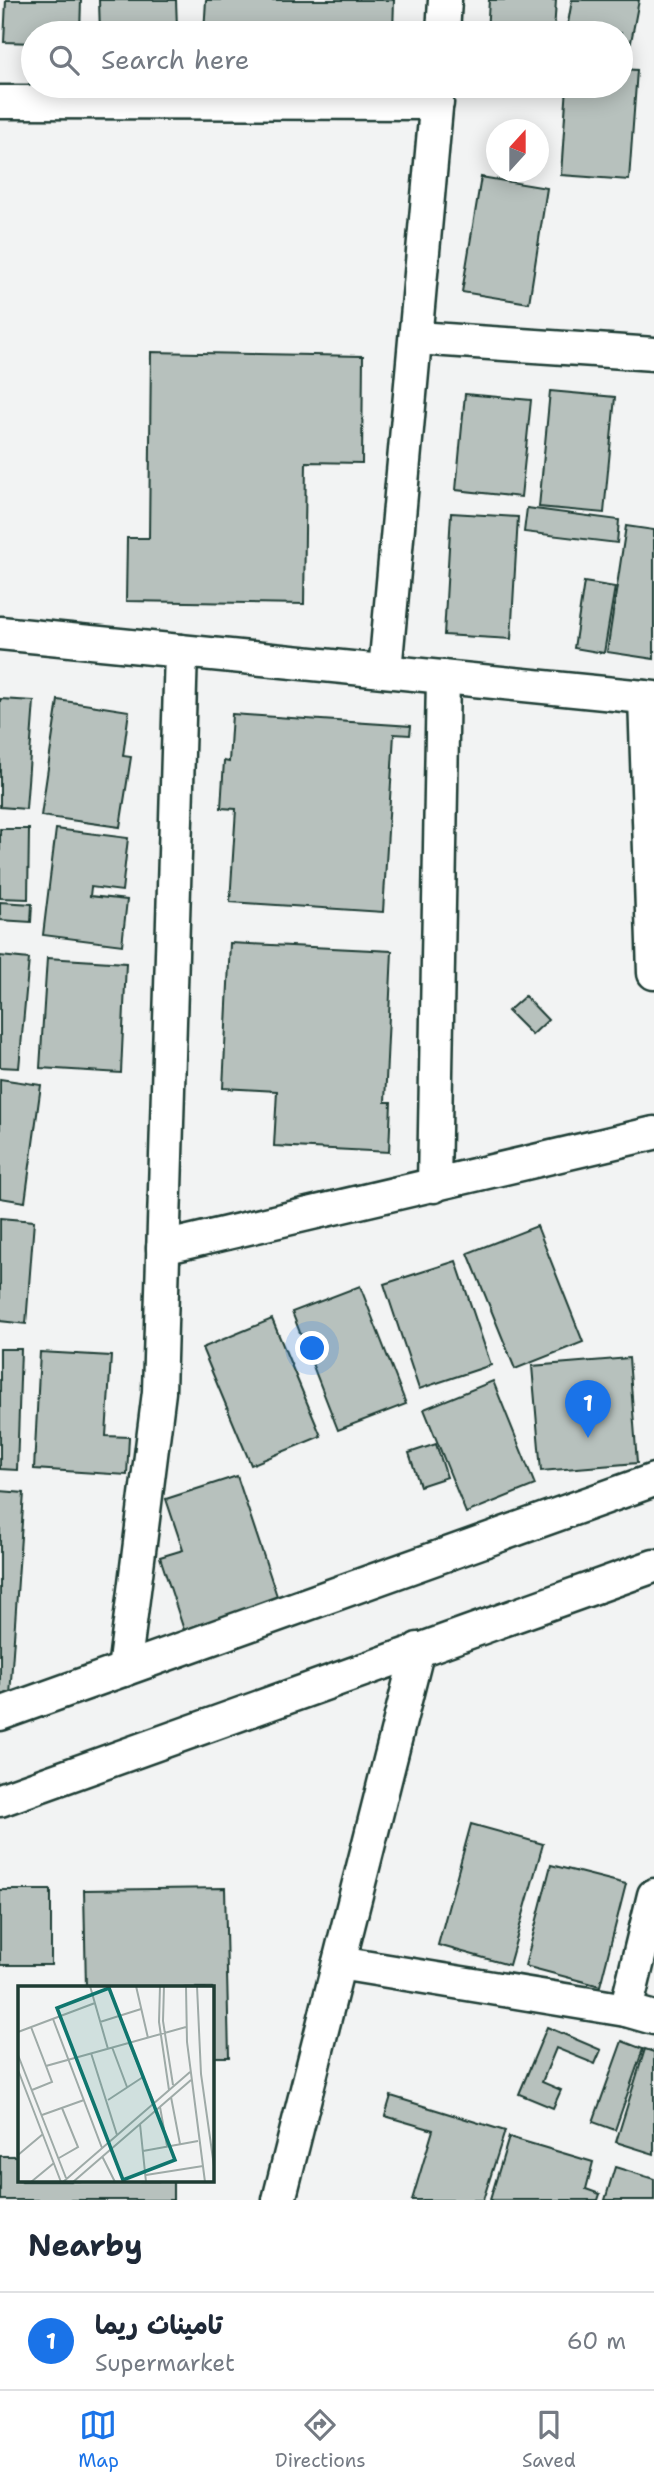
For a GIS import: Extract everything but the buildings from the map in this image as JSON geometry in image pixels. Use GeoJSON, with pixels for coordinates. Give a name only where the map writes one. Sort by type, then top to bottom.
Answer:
{"type":"FeatureCollection","features":[{"type":"Feature","properties":{"kind":"street"},"geometry":{"type":"LineString","coordinates":[[444,21],[445,0]]}},
{"type":"Feature","properties":{"kind":"street"},"geometry":{"type":"LineString","coordinates":[[0,102],[219,98]]}},
{"type":"Feature","properties":{"kind":"street"},"geometry":{"type":"LineString","coordinates":[[385,671],[438,98]]}},
{"type":"Feature","properties":{"kind":"street"},"geometry":{"type":"LineString","coordinates":[[416,338],[654,354]]}},
{"type":"Feature","properties":{"kind":"street"},"geometry":{"type":"LineString","coordinates":[[0,633],[649,697],[654,973]]}},
{"type":"Feature","properties":{"kind":"street"},"geometry":{"type":"LineString","coordinates":[[124,1670],[159,1392],[181,651]]}},
{"type":"Feature","properties":{"kind":"street"},"geometry":{"type":"LineString","coordinates":[[434,1185],[443,677]]}},
{"type":"Feature","properties":{"kind":"street"},"geometry":{"type":"LineString","coordinates":[[163,1248],[654,1133]]}},
{"type":"Feature","properties":{"kind":"street"},"geometry":{"type":"LineString","coordinates":[[0,1714],[654,1480]]}},
{"type":"Feature","properties":{"kind":"street"},"geometry":{"type":"LineString","coordinates":[[0,1800],[654,1566]]}},
{"type":"Feature","properties":{"kind":"street"},"geometry":{"type":"LineString","coordinates":[[279,2200],[418,1649]]}},
{"type":"Feature","properties":{"kind":"street"},"geometry":{"type":"LineString","coordinates":[[339,1963],[640,2014],[654,1895]]}},
{"type":"Feature","properties":{"kind":"place","name":"تاميناث ريما"},"geometry":{"type":"Point","coordinates":[588,1438]}}]}
